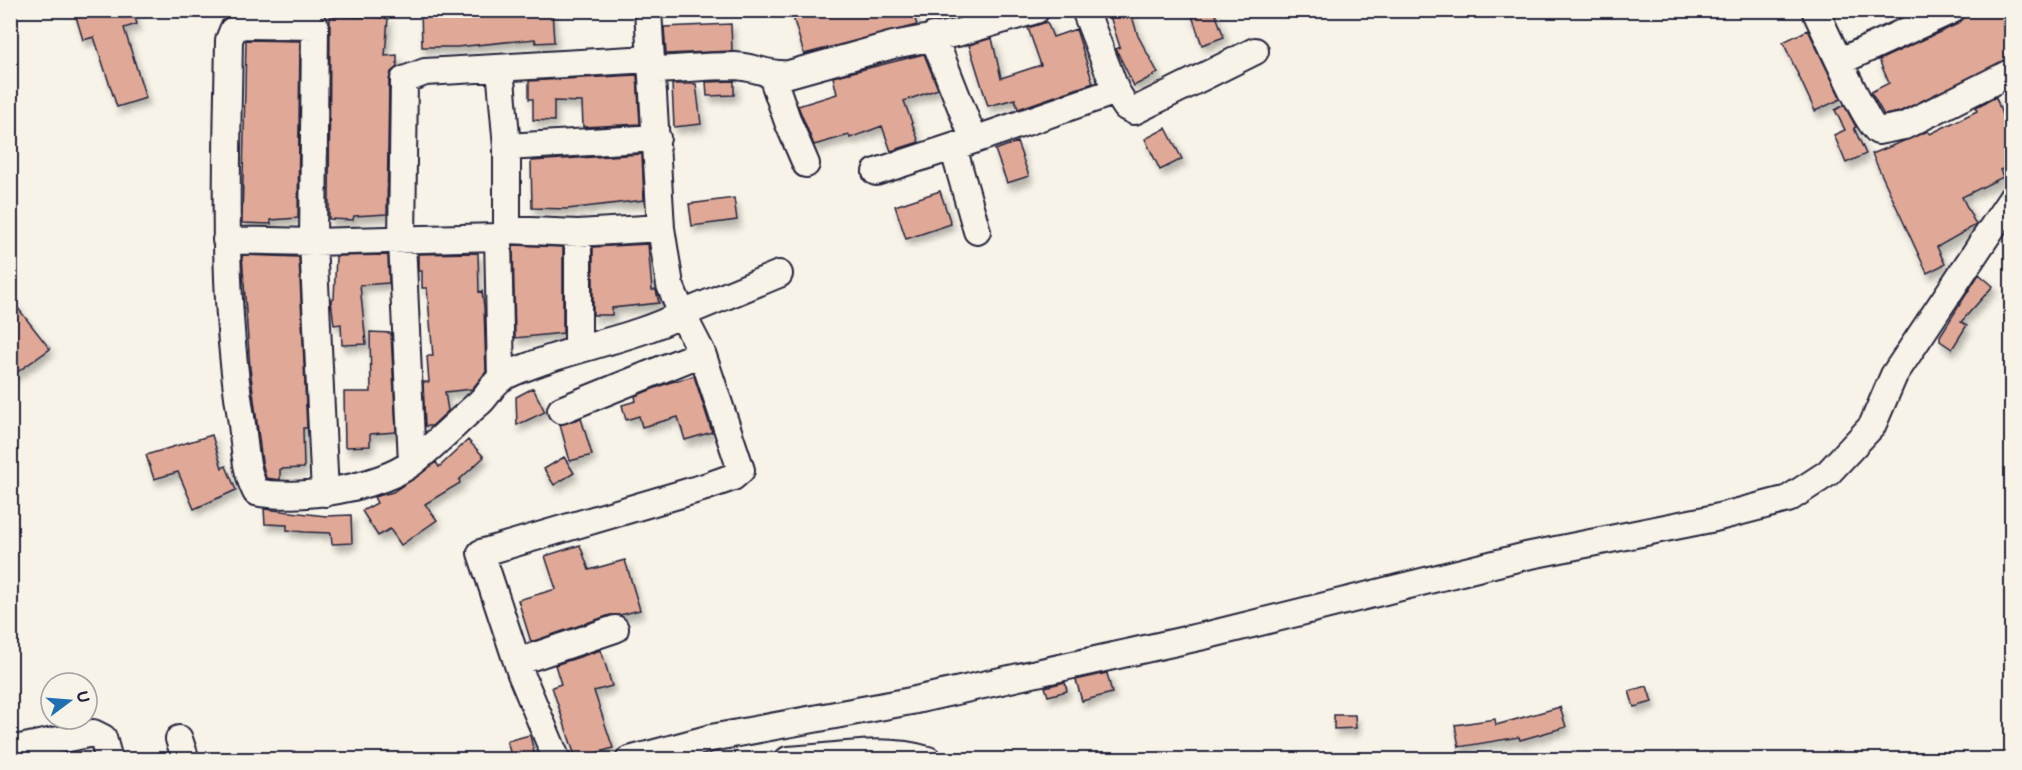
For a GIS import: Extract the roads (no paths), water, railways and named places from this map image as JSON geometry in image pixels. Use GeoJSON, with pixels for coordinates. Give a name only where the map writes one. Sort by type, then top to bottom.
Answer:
{"type":"FeatureCollection","features":[{"type":"Feature","properties":{"kind":"street"},"geometry":{"type":"LineString","coordinates":[[557,759],[517,662],[481,554],[705,487],[733,477],[741,470],[702,353],[670,285],[661,228],[648,10]]}},
{"type":"Feature","properties":{"kind":"street"},"geometry":{"type":"LineString","coordinates":[[412,463],[402,241],[404,80],[410,75],[425,72],[500,68],[650,65],[735,66],[755,68],[772,75],[789,74],[933,36],[957,33],[1036,10]]}},
{"type":"Feature","properties":{"kind":"street"},"geometry":{"type":"LineString","coordinates":[[1085,10],[1116,91],[1126,107],[1134,111],[1255,51]]}},
{"type":"Feature","properties":{"kind":"street"},"geometry":{"type":"LineString","coordinates":[[1815,10],[1873,128],[1878,131],[1904,126],[2012,72]]}},
{"type":"Feature","properties":{"kind":"street"},"geometry":{"type":"LineString","coordinates":[[1840,61],[1952,10]]}},
{"type":"Feature","properties":{"kind":"street"},"geometry":{"type":"LineString","coordinates":[[325,493],[313,242],[315,26],[242,25],[233,30],[229,40],[226,240],[234,372],[250,479],[256,492],[271,496],[325,493],[389,475],[412,463],[480,403],[501,378],[578,348],[634,334],[779,274]]}},
{"type":"Feature","properties":{"kind":"street"},"geometry":{"type":"LineString","coordinates":[[933,36],[963,144],[977,231]]}},
{"type":"Feature","properties":{"kind":"street"},"geometry":{"type":"LineString","coordinates":[[500,68],[507,147],[501,378]]}},
{"type":"Feature","properties":{"kind":"street"},"geometry":{"type":"LineString","coordinates":[[772,75],[788,122],[806,164]]}},
{"type":"Feature","properties":{"kind":"street"},"geometry":{"type":"LineString","coordinates":[[876,172],[1116,91]]}},
{"type":"Feature","properties":{"kind":"street"},"geometry":{"type":"LineString","coordinates":[[507,147],[657,138]]}},
{"type":"Feature","properties":{"kind":"street"},"geometry":{"type":"LineString","coordinates":[[629,759],[715,749],[911,701],[1220,632],[1526,556],[1715,518],[1788,499],[1828,472],[1872,426],[1894,375],[2012,198]]}},
{"type":"Feature","properties":{"kind":"street"},"geometry":{"type":"LineString","coordinates":[[226,240],[402,241],[503,234],[578,233],[661,228]]}},
{"type":"Feature","properties":{"kind":"street"},"geometry":{"type":"LineString","coordinates":[[578,233],[578,348]]}},
{"type":"Feature","properties":{"kind":"street"},"geometry":{"type":"LineString","coordinates":[[561,410],[702,353]]}},
{"type":"Feature","properties":{"kind":"street"},"geometry":{"type":"LineString","coordinates":[[517,662],[615,629]]}},
{"type":"Feature","properties":{"kind":"street"},"geometry":{"type":"LineString","coordinates":[[10,750],[93,733],[103,738],[109,759]]}},
{"type":"Feature","properties":{"kind":"street"},"geometry":{"type":"LineString","coordinates":[[788,759],[882,753],[907,754],[928,759]]}}]}
